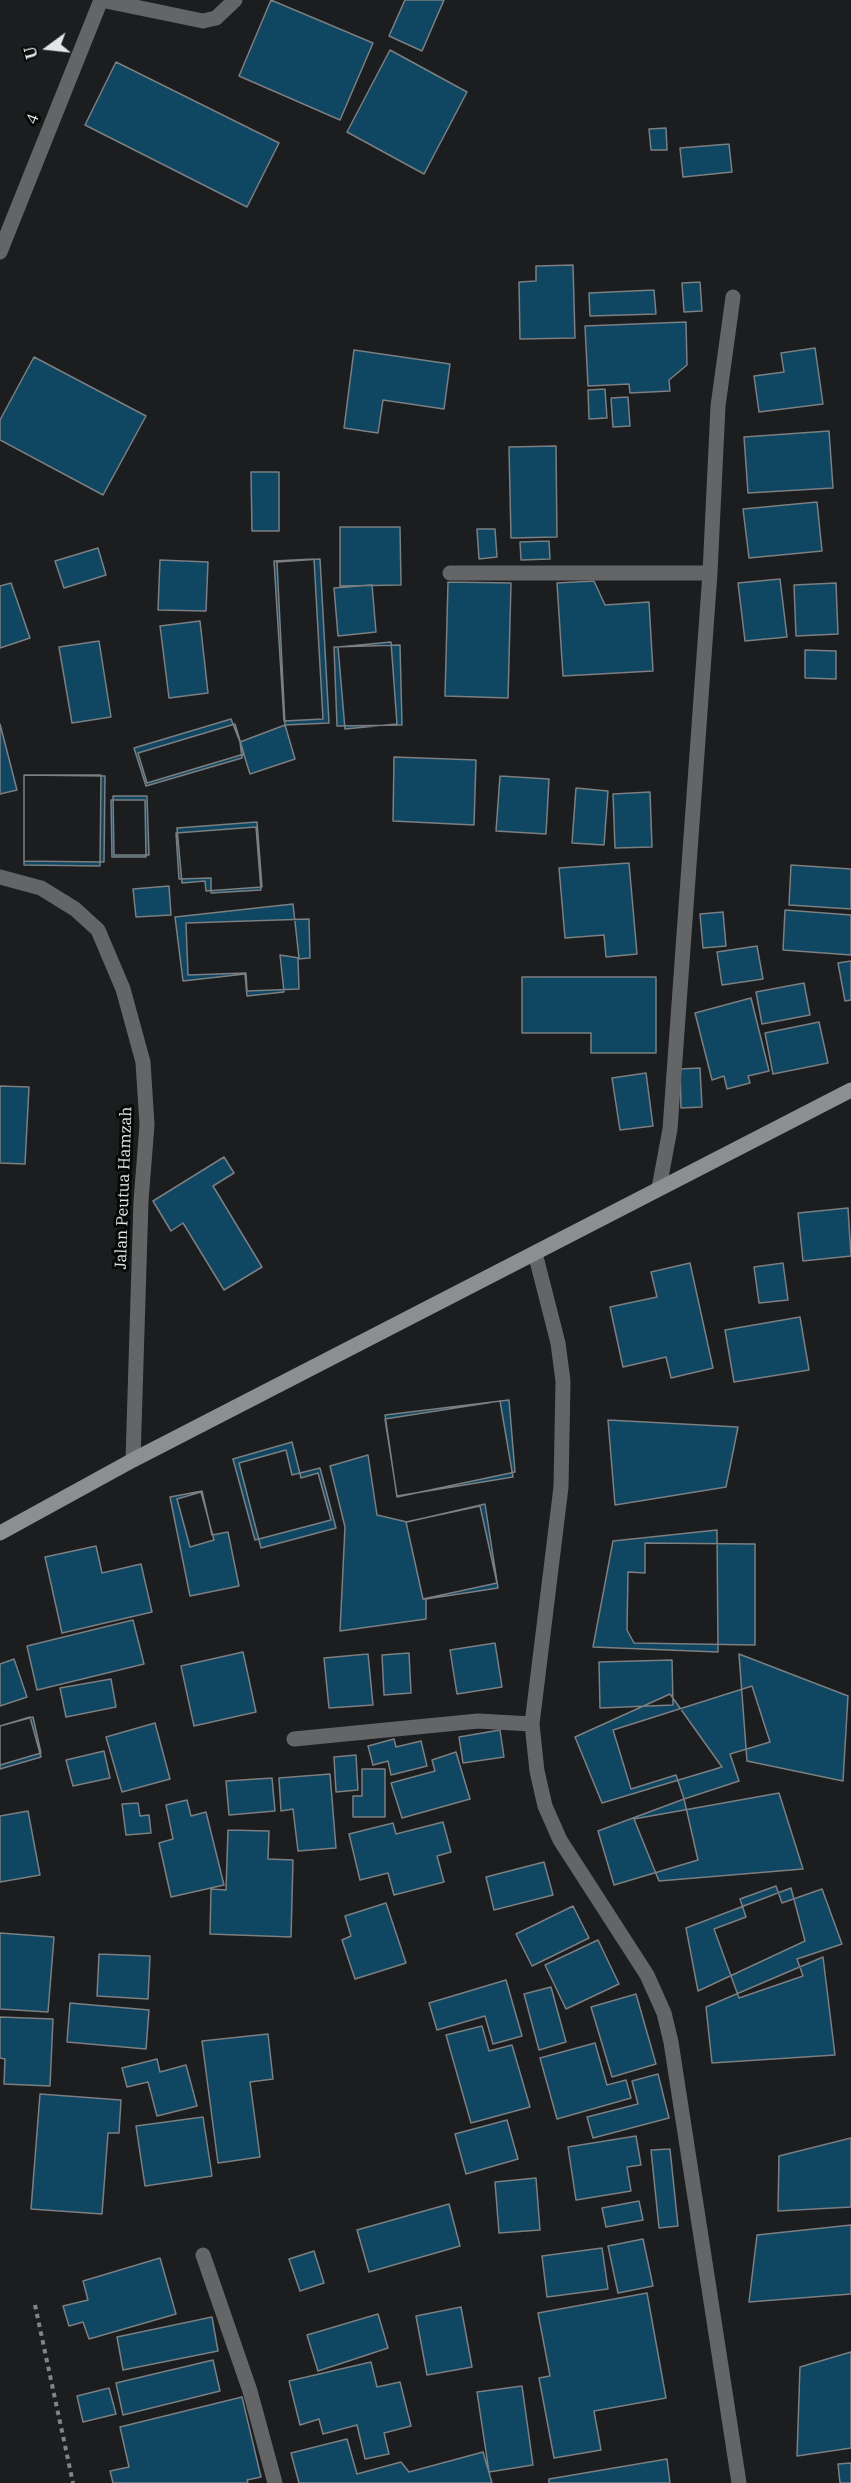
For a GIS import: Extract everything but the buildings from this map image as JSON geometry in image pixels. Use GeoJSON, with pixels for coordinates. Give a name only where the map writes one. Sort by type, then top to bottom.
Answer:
{"type":"FeatureCollection","features":[{"type":"Feature","properties":{"kind":"main road"},"geometry":{"type":"LineString","coordinates":[[0,1533],[133,1460],[851,1090]]}},
{"type":"Feature","properties":{"kind":"street"},"geometry":{"type":"LineString","coordinates":[[101,0],[203,21],[216,18],[235,0]]}},
{"type":"Feature","properties":{"kind":"street","name":"4"},"geometry":{"type":"LineString","coordinates":[[0,252],[101,0]]}},
{"type":"Feature","properties":{"kind":"street"},"geometry":{"type":"LineString","coordinates":[[659,1188],[670,1129],[710,573],[718,406],[733,297]]}},
{"type":"Feature","properties":{"kind":"street"},"geometry":{"type":"LineString","coordinates":[[450,573],[710,573]]}},
{"type":"Feature","properties":{"kind":"street","name":"Jalan Peutua Hamzah"},"geometry":{"type":"LineString","coordinates":[[0,877],[41,888],[75,909],[98,930],[123,989],[143,1062],[147,1125],[141,1201],[133,1460]]}},
{"type":"Feature","properties":{"kind":"street"},"geometry":{"type":"LineString","coordinates":[[535,1253],[558,1343],[563,1381],[561,1487],[532,1724],[537,1772],[544,1806],[560,1840],[647,1975],[664,2013],[671,2042],[739,2483]]}},
{"type":"Feature","properties":{"kind":"street"},"geometry":{"type":"LineString","coordinates":[[294,1739],[478,1721],[532,1724]]}},
{"type":"Feature","properties":{"kind":"street"},"geometry":{"type":"LineString","coordinates":[[203,2255],[250,2391],[275,2483]]}},
{"type":"Feature","properties":{"kind":"path"},"geometry":{"type":"LineString","coordinates":[[35,2305],[73,2483]]}}]}
